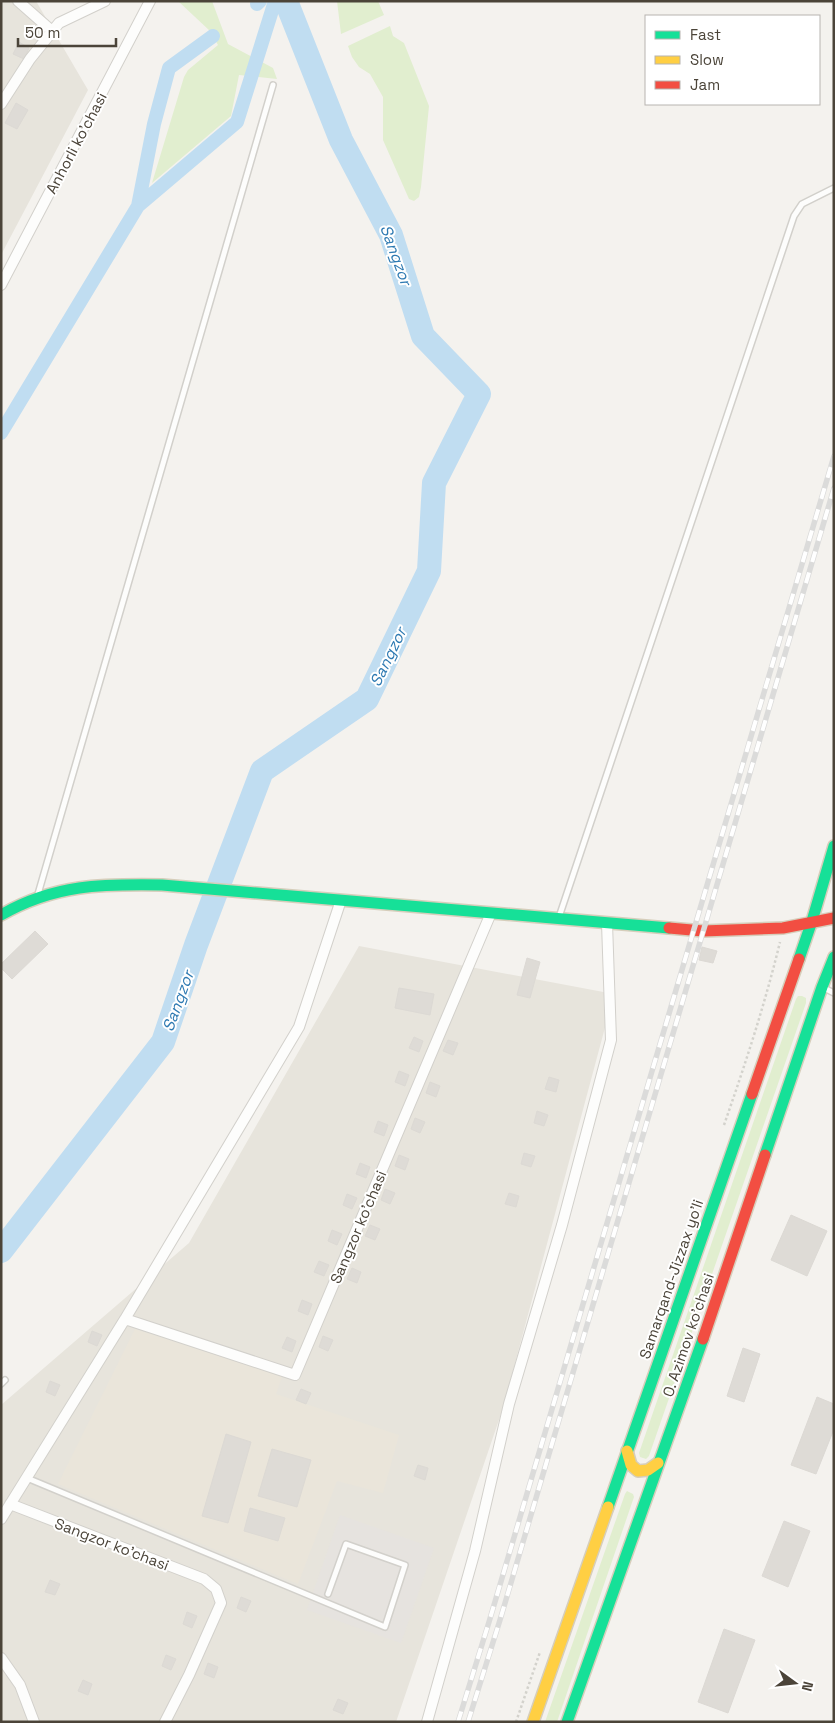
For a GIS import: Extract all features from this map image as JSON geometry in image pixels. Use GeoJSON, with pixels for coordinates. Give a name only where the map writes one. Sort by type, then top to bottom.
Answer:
{"type":"FeatureCollection","features":[{"type":"Feature","properties":{"kind":"main road","name":"Samarqand-Jizzax yo'li"},"geometry":{"type":"LineString","coordinates":[[533,1722],[812,921],[834,846]]}},
{"type":"Feature","properties":{"kind":"main road"},"geometry":{"type":"LineString","coordinates":[[1,915],[37,897],[110,884],[162,885],[703,931],[783,928],[834,918]]}},
{"type":"Feature","properties":{"kind":"main road","name":"O. Azimov ko'chasi"},"geometry":{"type":"LineString","coordinates":[[568,1722],[710,1320],[822,987],[834,958]]}},
{"type":"Feature","properties":{"kind":"main road"},"geometry":{"type":"LineString","coordinates":[[627,1451],[631,1465],[638,1471],[648,1470],[658,1463]]}},
{"type":"Feature","properties":{"kind":"street"},"geometry":{"type":"LineString","coordinates":[[18,1],[52,31]]}},
{"type":"Feature","properties":{"kind":"street"},"geometry":{"type":"LineString","coordinates":[[1,104],[30,59],[59,23],[106,1]]}},
{"type":"Feature","properties":{"kind":"street","name":"Anhorli ko'chasi"},"geometry":{"type":"LineString","coordinates":[[1,285],[150,1]]}},
{"type":"Feature","properties":{"kind":"street"},"geometry":{"type":"LineString","coordinates":[[1,1518],[125,1319],[299,1026],[340,900]]}},
{"type":"Feature","properties":{"kind":"street","name":"Sangzor ko'chasi"},"geometry":{"type":"LineString","coordinates":[[125,1319],[295,1375],[491,913]]}},
{"type":"Feature","properties":{"kind":"street"},"geometry":{"type":"LineString","coordinates":[[427,1722],[475,1551],[509,1404],[562,1225],[610,1040],[607,923]]}},
{"type":"Feature","properties":{"kind":"street","name":"Sangzor ko'chasi"},"geometry":{"type":"LineString","coordinates":[[10,1504],[204,1579],[216,1589],[221,1603],[189,1675],[165,1722]]}},
{"type":"Feature","properties":{"kind":"street"},"geometry":{"type":"LineString","coordinates":[[1,1658],[20,1685],[34,1722]]}},
{"type":"Feature","properties":{"kind":"lane"},"geometry":{"type":"LineString","coordinates":[[37,897],[273,85]]}},
{"type":"Feature","properties":{"kind":"lane"},"geometry":{"type":"LineString","coordinates":[[559,919],[794,216],[802,204],[834,188]]}},
{"type":"Feature","properties":{"kind":"lane"},"geometry":{"type":"LineString","coordinates":[[822,987],[834,992]]}},
{"type":"Feature","properties":{"kind":"lane"},"geometry":{"type":"LineString","coordinates":[[26,1478],[385,1627],[405,1565],[346,1544],[328,1594]]}},
{"type":"Feature","properties":{"kind":"path"},"geometry":{"type":"LineString","coordinates":[[724,1125],[773,970],[783,928]]}},
{"type":"Feature","properties":{"kind":"path"},"geometry":{"type":"LineString","coordinates":[[516,1722],[542,1648]]}},
{"type":"Feature","properties":{"kind":"shaded area"},"geometry":{"type":"Polygon","coordinates":[[[1,1],[36,1],[88,90],[1,255],[1,1]]]}},
{"type":"Feature","properties":{"kind":"shaded area"},"geometry":{"type":"Polygon","coordinates":[[[359,946],[614,994],[503,1408],[396,1722],[1,1722],[1,1405],[189,1243],[359,946]]]}},
{"type":"Feature","properties":{"kind":"shaded area"},"geometry":{"type":"Polygon","coordinates":[[[135,1329],[282,1376],[276,1394],[399,1435],[383,1493],[337,1481],[298,1584],[58,1484],[135,1329]]]}},
{"type":"Feature","properties":{"kind":"shaded area"},"geometry":{"type":"Polygon","coordinates":[[[340,1515],[434,1548],[401,1643],[307,1610],[340,1515]]]}},
{"type":"Feature","properties":{"kind":"green space"},"geometry":{"type":"Polygon","coordinates":[[[178,1],[212,1],[228,44],[273,68],[277,79],[239,75],[231,116],[152,183],[184,77],[188,70],[218,45],[210,31],[178,1]]]}},
{"type":"Feature","properties":{"kind":"green space"},"geometry":{"type":"Polygon","coordinates":[[[337,1],[378,1],[384,15],[341,34],[337,1]]]}},
{"type":"Feature","properties":{"kind":"green space"},"geometry":{"type":"Polygon","coordinates":[[[390,26],[393,36],[404,43],[429,106],[421,187],[419,197],[414,201],[409,199],[383,140],[383,97],[370,74],[359,67],[352,57],[348,46],[390,26]]]}},
{"type":"Feature","properties":{"kind":"green space"},"geometry":{"type":"Polygon","coordinates":[[[798,996],[806,998],[806,1003],[649,1456],[646,1459],[640,1457],[639,1453],[798,996]]]}},
{"type":"Feature","properties":{"kind":"green space"},"geometry":{"type":"Polygon","coordinates":[[[627,1491],[633,1494],[634,1497],[557,1722],[545,1722],[625,1494],[627,1491]]]}},
{"type":"Feature","properties":{"kind":"building"},"geometry":{"type":"Polygon","coordinates":[[[19,42],[29,48],[24,59],[13,54],[19,42]]]}},
{"type":"Feature","properties":{"kind":"building"},"geometry":{"type":"Polygon","coordinates":[[[16,103],[28,110],[17,129],[5,123],[16,103]]]}},
{"type":"Feature","properties":{"kind":"building"},"geometry":{"type":"Polygon","coordinates":[[[35,931],[48,944],[12,979],[1,968],[1,964],[35,931]]]}},
{"type":"Feature","properties":{"kind":"building"},"geometry":{"type":"Polygon","coordinates":[[[702,947],[717,951],[713,963],[699,960],[702,947]]]}},
{"type":"Feature","properties":{"kind":"building"},"geometry":{"type":"Polygon","coordinates":[[[527,958],[540,962],[530,998],[517,995],[527,958]]]}},
{"type":"Feature","properties":{"kind":"building"},"geometry":{"type":"Polygon","coordinates":[[[399,988],[434,994],[430,1015],[395,1008],[399,988]]]}},
{"type":"Feature","properties":{"kind":"building"},"geometry":{"type":"Polygon","coordinates":[[[414,1037],[423,1041],[419,1052],[409,1048],[414,1037]]]}},
{"type":"Feature","properties":{"kind":"building"},"geometry":{"type":"Polygon","coordinates":[[[448,1040],[458,1043],[453,1055],[443,1051],[448,1040]]]}},
{"type":"Feature","properties":{"kind":"building"},"geometry":{"type":"Polygon","coordinates":[[[399,1071],[409,1075],[405,1086],[395,1082],[399,1071]]]}},
{"type":"Feature","properties":{"kind":"building"},"geometry":{"type":"Polygon","coordinates":[[[549,1077],[559,1080],[556,1092],[545,1089],[549,1077]]]}},
{"type":"Feature","properties":{"kind":"building"},"geometry":{"type":"Polygon","coordinates":[[[430,1082],[440,1086],[436,1097],[426,1093],[430,1082]]]}},
{"type":"Feature","properties":{"kind":"building"},"geometry":{"type":"Polygon","coordinates":[[[537,1111],[548,1115],[544,1126],[534,1123],[537,1111]]]}},
{"type":"Feature","properties":{"kind":"building"},"geometry":{"type":"Polygon","coordinates":[[[415,1118],[425,1122],[420,1133],[411,1129],[415,1118]]]}},
{"type":"Feature","properties":{"kind":"building"},"geometry":{"type":"Polygon","coordinates":[[[378,1121],[388,1125],[384,1136],[374,1132],[378,1121]]]}},
{"type":"Feature","properties":{"kind":"building"},"geometry":{"type":"Polygon","coordinates":[[[524,1153],[535,1156],[531,1167],[521,1164],[524,1153]]]}},
{"type":"Feature","properties":{"kind":"building"},"geometry":{"type":"Polygon","coordinates":[[[399,1155],[409,1159],[405,1170],[395,1166],[399,1155]]]}},
{"type":"Feature","properties":{"kind":"building"},"geometry":{"type":"Polygon","coordinates":[[[360,1163],[370,1167],[366,1178],[356,1174],[360,1163]]]}},
{"type":"Feature","properties":{"kind":"building"},"geometry":{"type":"Polygon","coordinates":[[[385,1189],[395,1193],[390,1204],[381,1200],[385,1189]]]}},
{"type":"Feature","properties":{"kind":"building"},"geometry":{"type":"Polygon","coordinates":[[[509,1193],[519,1196],[516,1207],[505,1204],[509,1193]]]}},
{"type":"Feature","properties":{"kind":"building"},"geometry":{"type":"Polygon","coordinates":[[[347,1194],[357,1198],[352,1209],[343,1205],[347,1194]]]}},
{"type":"Feature","properties":{"kind":"building"},"geometry":{"type":"Polygon","coordinates":[[[791,1215],[827,1231],[807,1276],[771,1260],[791,1215]]]}},
{"type":"Feature","properties":{"kind":"building"},"geometry":{"type":"Polygon","coordinates":[[[370,1225],[380,1229],[375,1240],[365,1236],[370,1225]]]}},
{"type":"Feature","properties":{"kind":"building"},"geometry":{"type":"Polygon","coordinates":[[[332,1230],[342,1234],[337,1245],[328,1241],[332,1230]]]}},
{"type":"Feature","properties":{"kind":"building"},"geometry":{"type":"Polygon","coordinates":[[[319,1261],[329,1265],[324,1276],[314,1272],[319,1261]]]}},
{"type":"Feature","properties":{"kind":"building"},"geometry":{"type":"Polygon","coordinates":[[[352,1268],[361,1272],[357,1283],[347,1279],[352,1268]]]}},
{"type":"Feature","properties":{"kind":"building"},"geometry":{"type":"Polygon","coordinates":[[[302,1300],[312,1304],[308,1315],[298,1311],[302,1300]]]}},
{"type":"Feature","properties":{"kind":"building"},"geometry":{"type":"Polygon","coordinates":[[[92,1331],[102,1335],[97,1346],[88,1342],[92,1331]]]}},
{"type":"Feature","properties":{"kind":"building"},"geometry":{"type":"Polygon","coordinates":[[[323,1336],[333,1340],[328,1351],[319,1347],[323,1336]]]}},
{"type":"Feature","properties":{"kind":"building"},"geometry":{"type":"Polygon","coordinates":[[[287,1337],[296,1341],[292,1352],[282,1348],[287,1337]]]}},
{"type":"Feature","properties":{"kind":"building"},"geometry":{"type":"Polygon","coordinates":[[[743,1348],[760,1354],[744,1402],[727,1396],[743,1348]]]}},
{"type":"Feature","properties":{"kind":"building"},"geometry":{"type":"Polygon","coordinates":[[[50,1381],[60,1385],[55,1396],[46,1392],[50,1381]]]}},
{"type":"Feature","properties":{"kind":"building"},"geometry":{"type":"Polygon","coordinates":[[[301,1389],[311,1393],[306,1404],[296,1400],[301,1389]]]}},
{"type":"Feature","properties":{"kind":"building"},"geometry":{"type":"Polygon","coordinates":[[[817,1397],[834,1404],[834,1429],[816,1474],[791,1465],[817,1397]]]}},
{"type":"Feature","properties":{"kind":"building"},"geometry":{"type":"Polygon","coordinates":[[[226,1434],[251,1442],[228,1523],[202,1516],[226,1434]]]}},
{"type":"Feature","properties":{"kind":"building"},"geometry":{"type":"Polygon","coordinates":[[[272,1449],[311,1460],[297,1507],[258,1496],[272,1449]]]}},
{"type":"Feature","properties":{"kind":"building"},"geometry":{"type":"Polygon","coordinates":[[[418,1465],[428,1468],[425,1480],[414,1476],[418,1465]]]}},
{"type":"Feature","properties":{"kind":"building"},"geometry":{"type":"Polygon","coordinates":[[[250,1508],[285,1518],[278,1541],[244,1531],[250,1508]]]}},
{"type":"Feature","properties":{"kind":"building"},"geometry":{"type":"Polygon","coordinates":[[[784,1521],[810,1531],[788,1587],[762,1576],[784,1521]]]}},
{"type":"Feature","properties":{"kind":"building"},"geometry":{"type":"Polygon","coordinates":[[[50,1580],[60,1584],[55,1595],[45,1592],[50,1580]]]}},
{"type":"Feature","properties":{"kind":"building"},"geometry":{"type":"Polygon","coordinates":[[[241,1597],[251,1601],[246,1612],[237,1608],[241,1597]]]}},
{"type":"Feature","properties":{"kind":"building"},"geometry":{"type":"Polygon","coordinates":[[[187,1612],[197,1616],[192,1628],[183,1624],[187,1612]]]}},
{"type":"Feature","properties":{"kind":"building"},"geometry":{"type":"Polygon","coordinates":[[[724,1629],[755,1640],[728,1713],[698,1702],[724,1629]]]}},
{"type":"Feature","properties":{"kind":"building"},"geometry":{"type":"Polygon","coordinates":[[[166,1655],[176,1659],[171,1670],[162,1666],[166,1655]]]}},
{"type":"Feature","properties":{"kind":"building"},"geometry":{"type":"Polygon","coordinates":[[[208,1663],[218,1667],[214,1678],[204,1674],[208,1663]]]}},
{"type":"Feature","properties":{"kind":"building"},"geometry":{"type":"Polygon","coordinates":[[[83,1680],[92,1684],[88,1695],[78,1691],[83,1680]]]}},
{"type":"Feature","properties":{"kind":"building"},"geometry":{"type":"Polygon","coordinates":[[[338,1699],[348,1703],[343,1714],[333,1710],[338,1699]]]}},
{"type":"Feature","properties":{"kind":"waterway"},"geometry":{"type":"LineString","coordinates":[[257,4],[260,1]]}},
{"type":"Feature","properties":{"kind":"waterway"},"geometry":{"type":"LineString","coordinates":[[1,433],[138,206],[237,122],[275,1]]}},
{"type":"Feature","properties":{"kind":"waterway","name":"Sangzor"},"geometry":{"type":"LineString","coordinates":[[1,1251],[163,1042],[196,945],[262,771],[367,699],[429,571],[434,483],[479,394],[423,336],[391,235],[341,140],[286,1]]}},
{"type":"Feature","properties":{"kind":"waterway"},"geometry":{"type":"LineString","coordinates":[[138,206],[154,124],[169,68],[213,36]]}},
{"type":"Feature","properties":{"kind":"railway"},"geometry":{"type":"LineString","coordinates":[[458,1722],[834,456]]}},
{"type":"Feature","properties":{"kind":"railway"},"geometry":{"type":"LineString","coordinates":[[468,1722],[500,1620],[834,488]]}},
{"type":"Feature","properties":{"kind":"traffic: fast"},"geometry":{"type":"LineString","coordinates":[[799,959],[834,846]]}},
{"type":"Feature","properties":{"kind":"traffic: fast"},"geometry":{"type":"LineString","coordinates":[[1,915],[40,897],[79,888],[119,885],[162,885],[669,928]]}},
{"type":"Feature","properties":{"kind":"traffic: fast"},"geometry":{"type":"LineString","coordinates":[[765,1155],[834,957]]}},
{"type":"Feature","properties":{"kind":"traffic: fast"},"geometry":{"type":"LineString","coordinates":[[608,1507],[752,1094]]}},
{"type":"Feature","properties":{"kind":"traffic: fast"},"geometry":{"type":"LineString","coordinates":[[567,1722],[703,1339]]}},
{"type":"Feature","properties":{"kind":"traffic: slow"},"geometry":{"type":"LineString","coordinates":[[627,1451],[631,1465],[638,1471],[648,1470],[658,1463]]}},
{"type":"Feature","properties":{"kind":"traffic: slow"},"geometry":{"type":"LineString","coordinates":[[533,1722],[608,1507]]}},
{"type":"Feature","properties":{"kind":"traffic: jam"},"geometry":{"type":"LineString","coordinates":[[669,928],[703,931],[783,928],[834,918]]}},
{"type":"Feature","properties":{"kind":"traffic: jam"},"geometry":{"type":"LineString","coordinates":[[752,1094],[799,959]]}},
{"type":"Feature","properties":{"kind":"traffic: jam"},"geometry":{"type":"LineString","coordinates":[[703,1339],[765,1155]]}}]}
